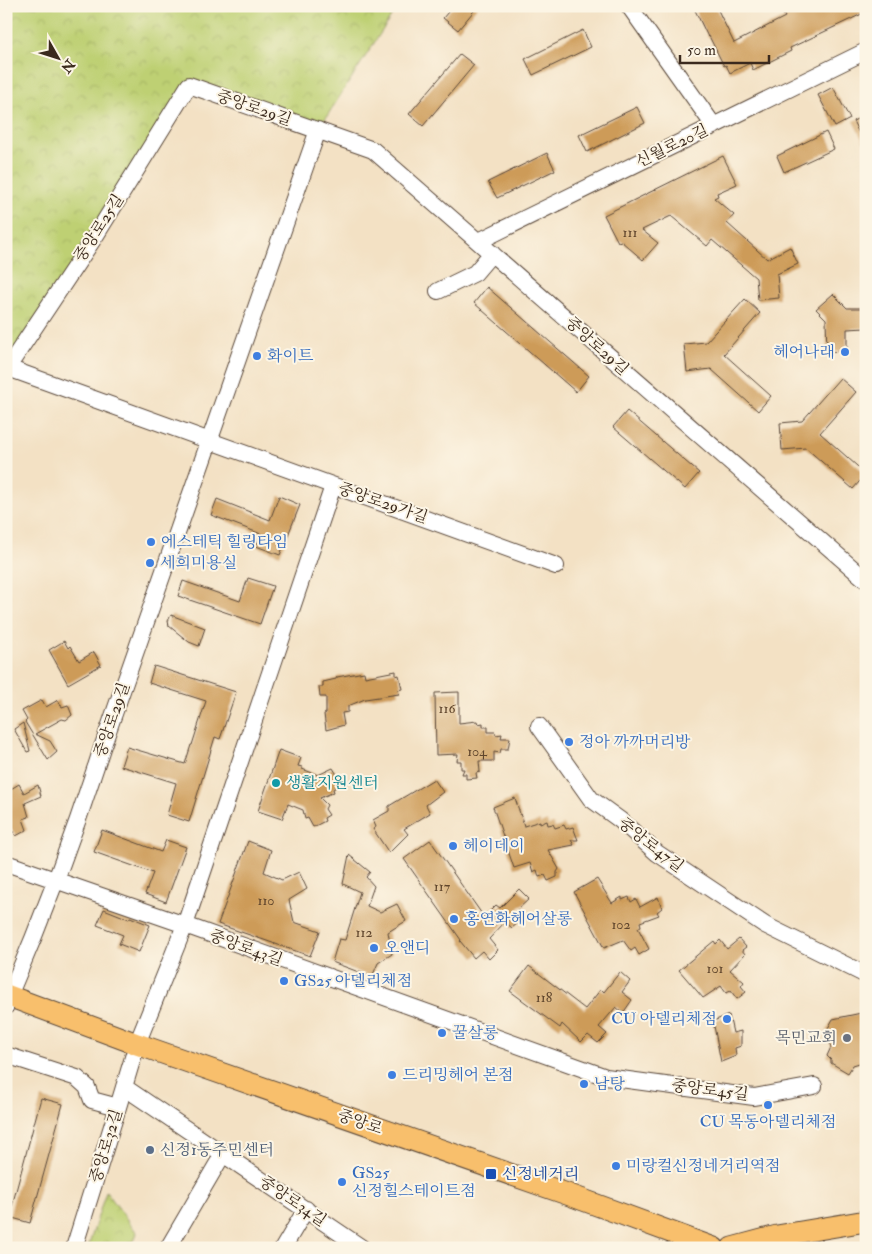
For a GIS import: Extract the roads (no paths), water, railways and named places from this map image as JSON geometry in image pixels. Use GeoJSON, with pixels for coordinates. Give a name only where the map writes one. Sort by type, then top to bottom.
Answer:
{"type":"FeatureCollection","features":[{"type":"Feature","properties":{"kind":"main road","name":"중앙로"},"geometry":{"type":"LineString","coordinates":[[7,999],[567,1194],[714,1248]]}},
{"type":"Feature","properties":{"kind":"main road"},"geometry":{"type":"LineString","coordinates":[[732,1248],[777,1236],[866,1221]]}},
{"type":"Feature","properties":{"kind":"street"},"geometry":{"type":"LineString","coordinates":[[629,6],[714,126]]}},
{"type":"Feature","properties":{"kind":"street","name":"신월로20길"},"geometry":{"type":"LineString","coordinates":[[479,241],[866,51]]}},
{"type":"Feature","properties":{"kind":"street","name":"중앙로29길"},"geometry":{"type":"LineString","coordinates":[[189,85],[373,150],[866,580]]}},
{"type":"Feature","properties":{"kind":"street","name":"중앙로25길"},"geometry":{"type":"LineString","coordinates":[[7,369],[96,235],[189,85]]}},
{"type":"Feature","properties":{"kind":"street","name":"중앙로29길"},"geometry":{"type":"LineString","coordinates":[[7,999],[37,932],[56,881],[318,130]]}},
{"type":"Feature","properties":{"kind":"street"},"geometry":{"type":"LineString","coordinates":[[438,291],[475,273],[492,253]]}},
{"type":"Feature","properties":{"kind":"street"},"geometry":{"type":"LineString","coordinates":[[7,369],[209,441]]}},
{"type":"Feature","properties":{"kind":"street","name":"중앙로29가길"},"geometry":{"type":"LineString","coordinates":[[209,441],[556,566]]}},
{"type":"Feature","properties":{"kind":"street","name":"중앙로32길"},"geometry":{"type":"LineString","coordinates":[[74,1248],[137,1044],[184,925],[333,486]]}},
{"type":"Feature","properties":{"kind":"street","name":"중앙로47길"},"geometry":{"type":"LineString","coordinates":[[539,726],[591,798],[657,852],[765,925],[866,975]]}},
{"type":"Feature","properties":{"kind":"street","name":"중앙로43길"},"geometry":{"type":"LineString","coordinates":[[6,863],[606,1077]]}},
{"type":"Feature","properties":{"kind":"street"},"geometry":{"type":"LineString","coordinates":[[6,1055],[77,1078],[87,1087],[92,1100],[118,1107]]}},
{"type":"Feature","properties":{"kind":"street","name":"중앙로45길"},"geometry":{"type":"LineString","coordinates":[[606,1077],[754,1097],[814,1086]]}},
{"type":"Feature","properties":{"kind":"street","name":"중앙로34길"},"geometry":{"type":"LineString","coordinates":[[124,1087],[362,1248]]}},
{"type":"Feature","properties":{"kind":"street"},"geometry":{"type":"LineString","coordinates":[[168,1248],[223,1154]]}},
{"type":"Feature","properties":{"kind":"street"},"geometry":{"type":"LineString","coordinates":[[283,1248],[306,1210]]}},
{"type":"Feature","properties":{"kind":"place","name":"헤어나래"},"geometry":{"type":"Point","coordinates":[845,352]}},
{"type":"Feature","properties":{"kind":"place","name":"화이트"},"geometry":{"type":"Point","coordinates":[257,356]}},
{"type":"Feature","properties":{"kind":"place","name":"에스테틱 힐링타임"},"geometry":{"type":"Point","coordinates":[151,542]}},
{"type":"Feature","properties":{"kind":"place","name":"세희미용실"},"geometry":{"type":"Point","coordinates":[150,563]}},
{"type":"Feature","properties":{"kind":"place","name":"정아 까까머리방"},"geometry":{"type":"Point","coordinates":[569,742]}},
{"type":"Feature","properties":{"kind":"place","name":"생활지원센터"},"geometry":{"type":"Point","coordinates":[276,783]}},
{"type":"Feature","properties":{"kind":"place","name":"헤이데이"},"geometry":{"type":"Point","coordinates":[453,846]}},
{"type":"Feature","properties":{"kind":"place","name":"홍연화헤어살롱"},"geometry":{"type":"Point","coordinates":[454,919]}},
{"type":"Feature","properties":{"kind":"place","name":"오앤디"},"geometry":{"type":"Point","coordinates":[374,948]}},
{"type":"Feature","properties":{"kind":"place","name":"GS25 아델리체점"},"geometry":{"type":"Point","coordinates":[284,981]}},
{"type":"Feature","properties":{"kind":"place","name":"CU 아델리체점"},"geometry":{"type":"Point","coordinates":[727,1019]}},
{"type":"Feature","properties":{"kind":"place","name":"꿀살롱"},"geometry":{"type":"Point","coordinates":[442,1033]}},
{"type":"Feature","properties":{"kind":"place","name":"목민교회"},"geometry":{"type":"Point","coordinates":[847,1038]}},
{"type":"Feature","properties":{"kind":"place","name":"드리밍헤어 본점"},"geometry":{"type":"Point","coordinates":[392,1075]}},
{"type":"Feature","properties":{"kind":"place","name":"남탕"},"geometry":{"type":"Point","coordinates":[584,1084]}},
{"type":"Feature","properties":{"kind":"place","name":"CU 목동아델리체점"},"geometry":{"type":"Point","coordinates":[768,1105]}},
{"type":"Feature","properties":{"kind":"place","name":"신정1동주민센터"},"geometry":{"type":"Point","coordinates":[150,1150]}},
{"type":"Feature","properties":{"kind":"place","name":"미랑컬신정네거리역점"},"geometry":{"type":"Point","coordinates":[616,1166]}},
{"type":"Feature","properties":{"kind":"place","name":"신정네거리"},"geometry":{"type":"Point","coordinates":[491,1174]}},
{"type":"Feature","properties":{"kind":"place","name":"GS25 신정힐스테이트점"},"geometry":{"type":"Point","coordinates":[342,1182]}}]}
